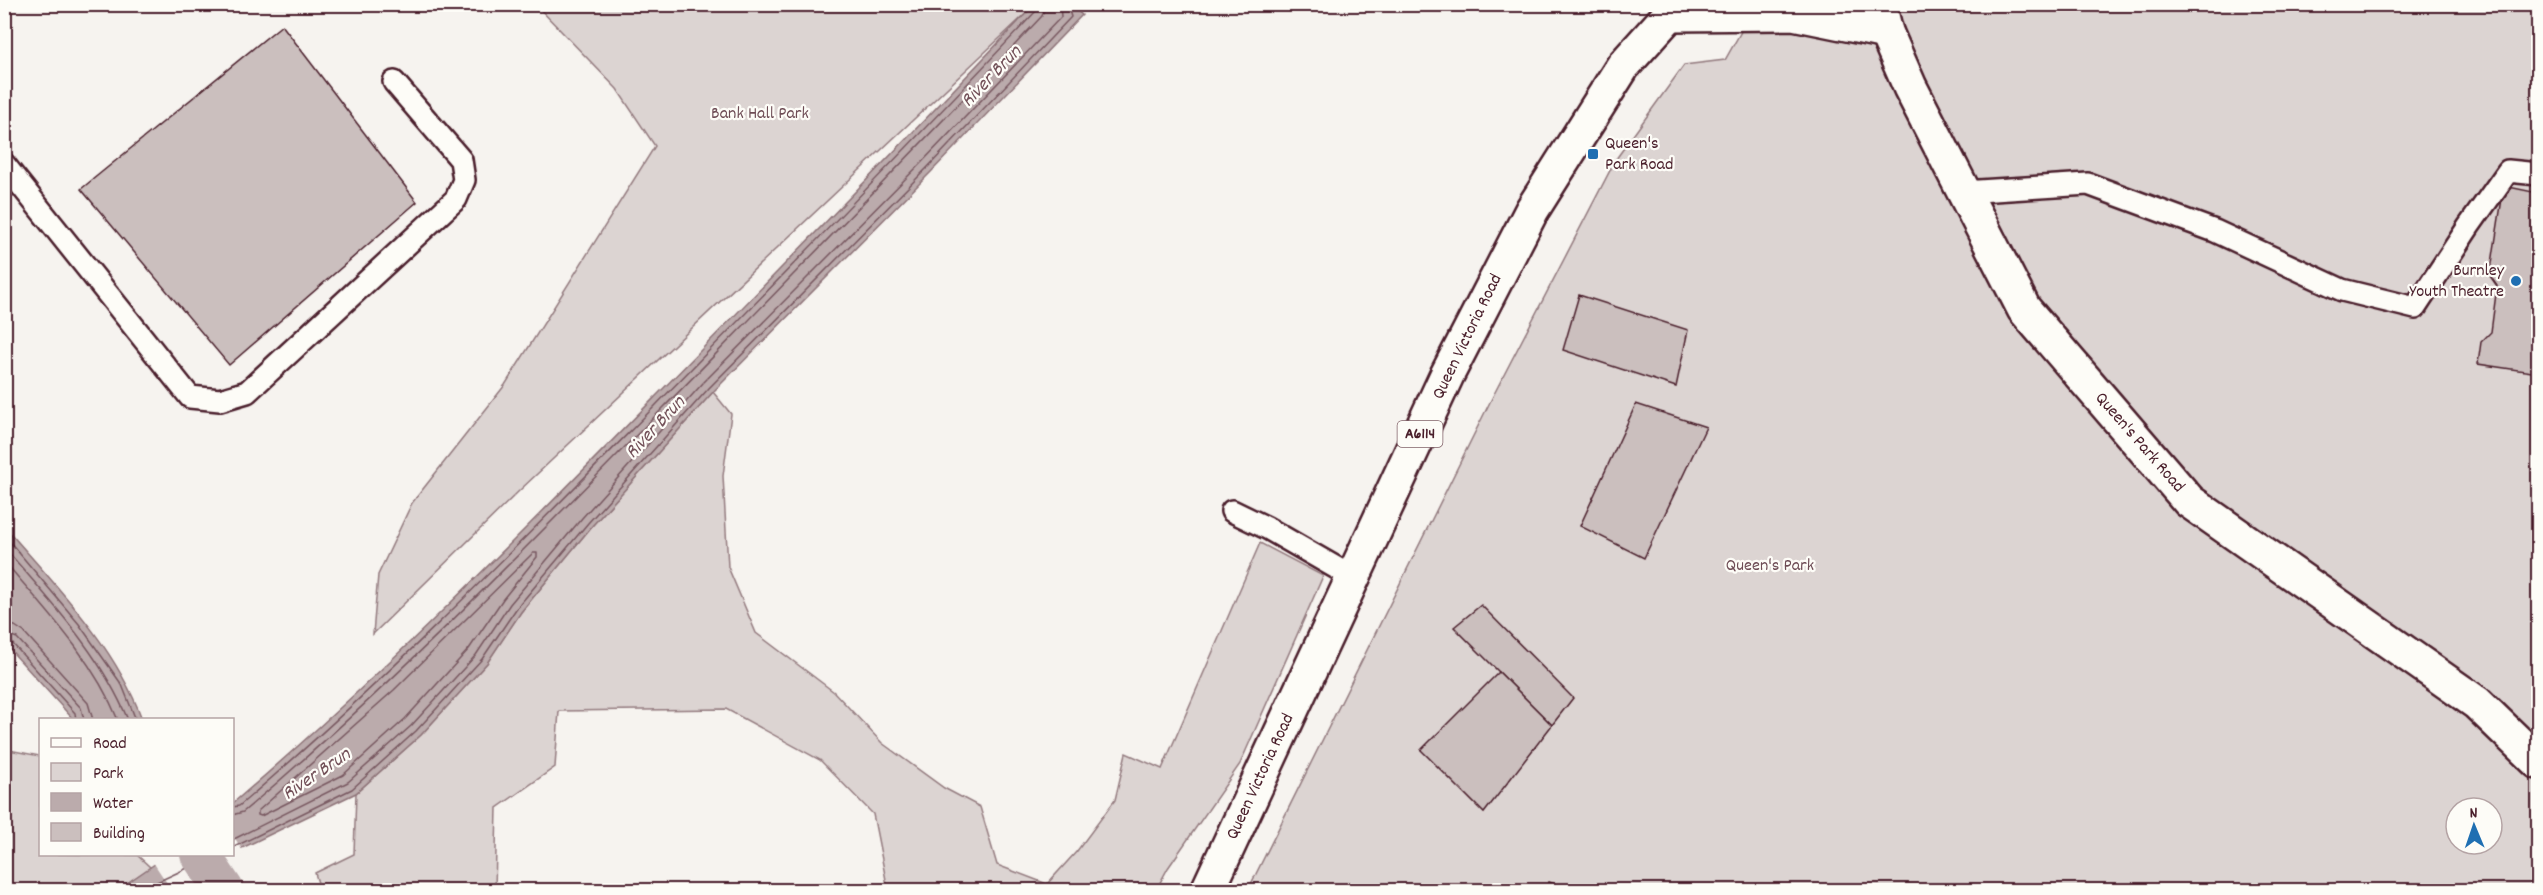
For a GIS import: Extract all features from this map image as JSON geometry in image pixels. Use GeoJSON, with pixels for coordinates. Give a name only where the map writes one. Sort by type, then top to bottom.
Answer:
{"type":"FeatureCollection","features":[{"type":"Feature","properties":{"kind":"main road"},"geometry":{"type":"LineString","coordinates":[[1675,9],[1883,18]]}},
{"type":"Feature","properties":{"kind":"main road","name":"Queen Victoria Road"},"geometry":{"type":"LineString","coordinates":[[1208,891],[1448,375],[1532,210],[1623,66],[1675,9]]}},
{"type":"Feature","properties":{"kind":"main road","name":"Queen's Park Road"},"geometry":{"type":"LineString","coordinates":[[1883,18],[1910,87],[2024,309],[2189,501],[2476,703],[2538,762]]}},
{"type":"Feature","properties":{"kind":"lane"},"geometry":{"type":"LineString","coordinates":[[4,164],[190,397],[220,400],[248,392],[456,199],[464,180],[461,160],[394,82]]}},
{"type":"Feature","properties":{"kind":"lane"},"geometry":{"type":"LineString","coordinates":[[1963,192],[2088,184],[2215,231],[2342,290],[2415,308],[2508,171],[2538,174]]}},
{"type":"Feature","properties":{"kind":"lane"},"geometry":{"type":"LineString","coordinates":[[1232,511],[1267,528],[1354,578]]}},
{"type":"Feature","properties":{"kind":"green space","name":"Bank Hall Park"},"geometry":{"type":"Polygon","coordinates":[[[536,5],[1035,5],[519,491],[373,634],[378,575],[412,503],[505,385],[655,146],[617,89],[536,5]]]}},
{"type":"Feature","properties":{"kind":"green space","name":"Queen's Park"},"geometry":{"type":"Polygon","coordinates":[[[1756,5],[2538,5],[2538,890],[1248,890],[1493,396],[1616,159],[1684,65],[1725,60],[1756,5]]]}},
{"type":"Feature","properties":{"kind":"green space"},"geometry":{"type":"Polygon","coordinates":[[[713,392],[731,414],[723,476],[728,567],[756,633],[834,692],[882,743],[944,788],[980,807],[997,865],[1047,884],[1077,851],[1115,800],[1126,753],[1162,769],[1260,543],[1323,576],[1240,764],[1168,868],[1156,890],[888,890],[873,814],[820,760],[726,709],[559,711],[555,767],[497,808],[495,890],[320,890],[315,873],[354,854],[356,793],[421,735],[487,663],[521,612],[592,526],[713,392]]]}},
{"type":"Feature","properties":{"kind":"green space"},"geometry":{"type":"Polygon","coordinates":[[[4,749],[39,756],[39,856],[138,856],[151,868],[117,890],[5,890],[4,749]]]}},
{"type":"Feature","properties":{"kind":"water","name":"River Brun"},"geometry":{"type":"Polygon","coordinates":[[[1034,5],[1071,5],[1082,15],[931,172],[713,392],[592,526],[521,612],[487,663],[421,735],[356,793],[234,852],[234,802],[343,706],[501,553],[846,202],[1034,5]]]}},
{"type":"Feature","properties":{"kind":"water"},"geometry":{"type":"Polygon","coordinates":[[[4,526],[63,593],[100,641],[116,666],[142,718],[72,718],[5,644],[4,526]]]}},
{"type":"Feature","properties":{"kind":"water"},"geometry":{"type":"Polygon","coordinates":[[[167,856],[226,856],[155,890],[117,890],[167,856]]]}},
{"type":"Feature","properties":{"kind":"pier"},"geometry":{"type":"Polygon","coordinates":[[[234,837],[244,853],[169,886],[153,862],[160,856],[234,856],[234,837]]]}},
{"type":"Feature","properties":{"kind":"building"},"geometry":{"type":"Polygon","coordinates":[[[282,25],[417,202],[229,365],[81,189],[282,25]]]}},
{"type":"Feature","properties":{"kind":"building","name":"Burnley Youth Theatre"},"geometry":{"type":"Polygon","coordinates":[[[2504,186],[2538,193],[2538,373],[2478,364],[2481,342],[2491,332],[2497,286],[2490,276],[2504,186]]]}},
{"type":"Feature","properties":{"kind":"building"},"geometry":{"type":"Polygon","coordinates":[[[1579,295],[1688,330],[1676,387],[1563,350],[1579,295]]]}},
{"type":"Feature","properties":{"kind":"building"},"geometry":{"type":"Polygon","coordinates":[[[1636,404],[1706,427],[1644,558],[1580,526],[1636,404]]]}},
{"type":"Feature","properties":{"kind":"building"},"geometry":{"type":"Polygon","coordinates":[[[1481,605],[1573,698],[1552,725],[1454,627],[1481,605]]]}},
{"type":"Feature","properties":{"kind":"building"},"geometry":{"type":"Polygon","coordinates":[[[1499,672],[1552,725],[1484,813],[1421,750],[1499,672]]]}},
{"type":"Feature","properties":{"kind":"building"},"geometry":{"type":"Polygon","coordinates":[[[1549,882],[1571,890],[1546,890],[1549,882]]]}},
{"type":"Feature","properties":{"kind":"waterway"},"geometry":{"type":"LineString","coordinates":[[201,856],[224,890]]}},
{"type":"Feature","properties":{"kind":"place","name":"Queen's Park Road"},"geometry":{"type":"Point","coordinates":[1593,154]}},
{"type":"Feature","properties":{"kind":"place","name":"Burnley Youth Theatre"},"geometry":{"type":"Point","coordinates":[2516,281]}}]}
